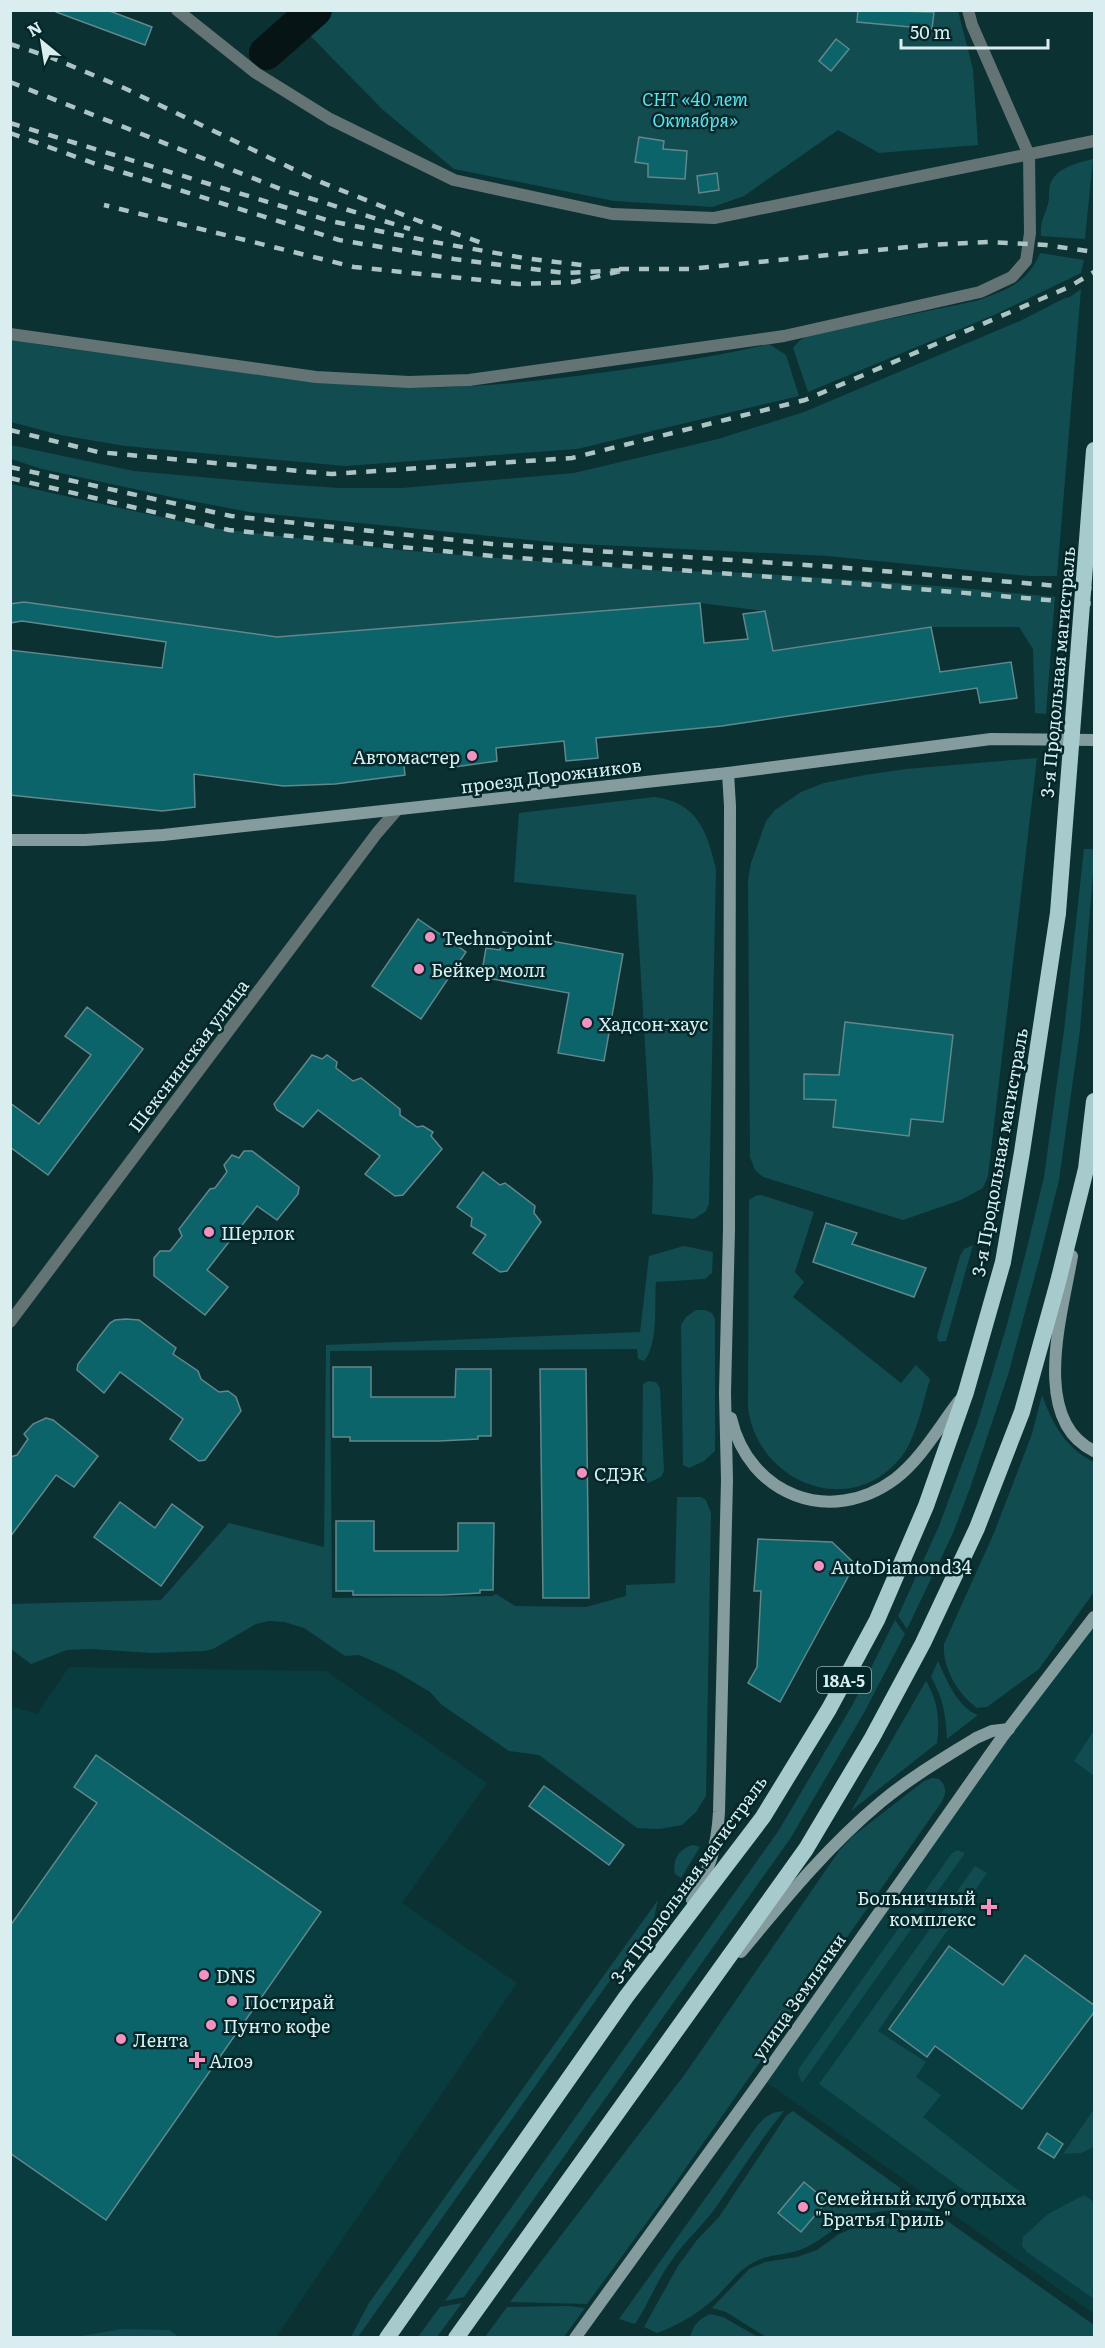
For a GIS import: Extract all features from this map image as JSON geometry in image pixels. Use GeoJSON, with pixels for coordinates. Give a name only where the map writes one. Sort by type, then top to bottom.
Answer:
{"type":"FeatureCollection","features":[{"type":"Feature","properties":{"kind":"highway","name":"3-я Продольная магистраль"},"geometry":{"type":"LineString","coordinates":[[387,2337],[626,1997],[763,1817],[829,1709],[877,1620],[926,1506],[966,1392],[1003,1262],[1024,1141],[1058,913],[1095,450]]}},
{"type":"Feature","properties":{"kind":"highway","name":"18А-5"},"geometry":{"type":"LineString","coordinates":[[456,2337],[806,1849],[872,1738],[923,1643],[977,1528],[1022,1412],[1086,1169],[1095,1101]]}},
{"type":"Feature","properties":{"kind":"main road","name":"проезд Дорожников"},"geometry":{"type":"LineString","coordinates":[[10,840],[85,840],[163,835],[396,811],[991,739],[1095,740]]}},
{"type":"Feature","properties":{"kind":"main road"},"geometry":{"type":"LineString","coordinates":[[626,1997],[680,1920],[701,1883],[713,1856],[717,1836],[727,1480],[725,1393],[729,1229],[730,806],[728,772]]}},
{"type":"Feature","properties":{"kind":"main road"},"geometry":{"type":"LineString","coordinates":[[1086,1169],[1056,1352],[1055,1390],[1066,1427],[1075,1437],[1095,1451]]}},
{"type":"Feature","properties":{"kind":"main road"},"geometry":{"type":"LineString","coordinates":[[725,1393],[734,1433],[749,1460],[761,1473],[786,1491],[803,1499],[834,1503],[864,1496],[895,1478],[908,1467],[966,1392]]}},
{"type":"Feature","properties":{"kind":"main road","name":"улица Землячки"},"geometry":{"type":"LineString","coordinates":[[575,2337],[762,2079],[1009,1729],[1095,1617]]}},
{"type":"Feature","properties":{"kind":"main road"},"geometry":{"type":"LineString","coordinates":[[674,2035],[795,1886],[852,1827],[883,1800],[976,1738],[992,1731],[1009,1729]]}},
{"type":"Feature","properties":{"kind":"street"},"geometry":{"type":"LineString","coordinates":[[177,10],[256,73],[330,119],[454,180],[612,214],[714,219],[1095,141]]}},
{"type":"Feature","properties":{"kind":"street"},"geometry":{"type":"LineString","coordinates":[[10,334],[316,377],[409,382],[469,380],[784,336],[980,292],[1012,277],[1026,261],[1030,233],[1029,155],[972,25],[968,10]]}},
{"type":"Feature","properties":{"kind":"street","name":"Шекснинская улица"},"geometry":{"type":"LineString","coordinates":[[10,1322],[376,833],[396,811]]}},
{"type":"Feature","properties":{"kind":"shaded area","name":"Больничный комплекс"},"geometry":{"type":"Polygon","coordinates":[[[1094,1617],[1094,2314],[762,2079],[1094,1617]]]}},
{"type":"Feature","properties":{"kind":"shaded area"},"geometry":{"type":"Polygon","coordinates":[[[69,1667],[326,1671],[487,1783],[402,1903],[517,1983],[276,2337],[11,2337],[10,1706],[37,1714],[69,1667]]]}},
{"type":"Feature","properties":{"kind":"green space","name":"СНТ «40 лет Октября»"},"geometry":{"type":"Polygon","coordinates":[[[286,11],[958,11],[973,69],[978,145],[879,153],[838,130],[744,196],[713,207],[614,201],[454,169],[383,110],[286,11]]]}},
{"type":"Feature","properties":{"kind":"green space"},"geometry":{"type":"Polygon","coordinates":[[[1093,159],[1085,239],[1041,236],[1042,223],[1049,202],[1049,187],[1053,179],[1067,167],[1093,159]]]}},
{"type":"Feature","properties":{"kind":"green space"},"geometry":{"type":"Polygon","coordinates":[[[1040,253],[1084,260],[1081,273],[994,315],[808,392],[793,348],[807,336],[976,301],[1006,289],[1022,279],[1040,253]]]}},
{"type":"Feature","properties":{"kind":"green space"},"geometry":{"type":"Polygon","coordinates":[[[1081,289],[1057,576],[1029,576],[827,556],[560,543],[249,512],[42,469],[11,459],[11,445],[134,471],[340,488],[402,488],[574,473],[718,439],[804,412],[1020,321],[1070,297],[1081,289]]]}},
{"type":"Feature","properties":{"kind":"green space"},"geometry":{"type":"Polygon","coordinates":[[[10,339],[48,346],[392,387],[454,387],[515,383],[688,360],[769,344],[786,355],[799,396],[577,449],[345,466],[125,446],[60,435],[11,422],[10,339]]]}},
{"type":"Feature","properties":{"kind":"green space"},"geometry":{"type":"Polygon","coordinates":[[[11,484],[211,528],[399,550],[649,570],[750,573],[951,587],[1055,597],[1046,714],[1035,713],[1033,649],[1019,627],[931,627],[773,651],[764,611],[700,603],[277,637],[25,602],[11,604],[11,484]]]}},
{"type":"Feature","properties":{"kind":"green space"},"geometry":{"type":"Polygon","coordinates":[[[1037,758],[988,1176],[983,1188],[961,1200],[903,1220],[763,1177],[755,1170],[750,1157],[748,880],[751,863],[766,821],[775,810],[801,792],[824,783],[906,769],[1037,758]]]}},
{"type":"Feature","properties":{"kind":"green space"},"geometry":{"type":"Polygon","coordinates":[[[654,797],[681,805],[698,821],[709,842],[716,869],[709,1203],[706,1211],[694,1219],[652,1214],[653,1178],[636,895],[514,882],[519,813],[654,797]]]}},
{"type":"Feature","properties":{"kind":"green space"},"geometry":{"type":"Polygon","coordinates":[[[1084,849],[1094,849],[1094,863],[1080,1030],[1059,1180],[1008,1375],[970,1488],[953,1533],[907,1629],[898,1616],[939,1526],[977,1424],[1006,1328],[1044,1177],[1064,1031],[1084,849]]]}},
{"type":"Feature","properties":{"kind":"green space"},"geometry":{"type":"Polygon","coordinates":[[[761,1195],[814,1212],[795,1272],[804,1282],[793,1297],[901,1383],[916,1365],[930,1379],[915,1430],[902,1456],[881,1476],[858,1486],[833,1489],[810,1484],[788,1473],[769,1456],[755,1434],[748,1408],[749,1200],[761,1195]]]}},
{"type":"Feature","properties":{"kind":"green space"},"geometry":{"type":"Polygon","coordinates":[[[973,1245],[946,1341],[939,1342],[937,1337],[960,1256],[964,1249],[973,1245]]]}},
{"type":"Feature","properties":{"kind":"green space"},"geometry":{"type":"Polygon","coordinates":[[[684,1246],[713,1252],[712,1273],[705,1279],[656,1282],[654,1334],[649,1354],[644,1361],[638,1359],[637,1349],[330,1351],[332,1598],[492,1596],[496,1594],[515,1606],[586,1607],[626,1596],[626,1585],[675,1583],[677,1497],[701,1497],[706,1500],[711,1513],[706,1796],[696,1812],[682,1825],[659,1829],[637,1828],[539,1755],[509,1751],[442,1705],[430,1692],[395,1671],[359,1655],[345,1656],[304,1628],[284,1622],[269,1621],[256,1624],[213,1649],[204,1651],[152,1653],[92,1649],[67,1650],[31,1664],[11,1649],[11,1604],[161,1600],[229,1523],[324,1547],[326,1345],[640,1332],[649,1256],[684,1246]]]}},
{"type":"Feature","properties":{"kind":"green space"},"geometry":{"type":"Polygon","coordinates":[[[696,1310],[712,1313],[715,1319],[715,1451],[704,1461],[689,1468],[683,1465],[681,1325],[686,1317],[696,1310]]]}},
{"type":"Feature","properties":{"kind":"green space"},"geometry":{"type":"Polygon","coordinates":[[[648,1381],[656,1382],[660,1388],[664,1471],[661,1477],[648,1483],[642,1481],[643,1384],[648,1381]]]}},
{"type":"Feature","properties":{"kind":"green space"},"geometry":{"type":"Polygon","coordinates":[[[1042,1395],[1061,1434],[1075,1450],[1094,1462],[1094,1592],[1039,1669],[987,1707],[977,1708],[953,1680],[946,1662],[944,1644],[994,1533],[1032,1434],[1042,1395]]]}},
{"type":"Feature","properties":{"kind":"green space"},"geometry":{"type":"Polygon","coordinates":[[[895,1620],[905,1634],[865,1711],[790,1839],[464,2297],[445,2301],[779,1830],[853,1704],[895,1620]]]}},
{"type":"Feature","properties":{"kind":"green space"},"geometry":{"type":"Polygon","coordinates":[[[938,1661],[959,1700],[978,1715],[947,1739],[943,1707],[931,1677],[938,1661]]]}},
{"type":"Feature","properties":{"kind":"green space"},"geometry":{"type":"Polygon","coordinates":[[[926,1681],[937,1711],[937,1743],[851,1811],[926,1681]]]}},
{"type":"Feature","properties":{"kind":"green space"},"geometry":{"type":"Polygon","coordinates":[[[1094,1730],[1094,1776],[1074,1761],[1094,1730]]]}},
{"type":"Feature","properties":{"kind":"green space"},"geometry":{"type":"Polygon","coordinates":[[[932,1778],[939,1779],[945,1787],[941,1803],[669,2192],[587,2304],[510,2302],[685,2074],[839,1851],[853,1836],[924,1781],[932,1778]]]}},
{"type":"Feature","properties":{"kind":"green space"},"geometry":{"type":"Polygon","coordinates":[[[693,1845],[700,1847],[681,1878],[675,1874],[676,1859],[680,1852],[693,1845]]]}},
{"type":"Feature","properties":{"kind":"green space"},"geometry":{"type":"Polygon","coordinates":[[[957,1850],[965,1853],[802,2083],[798,2073],[800,2067],[952,1853],[957,1850]]]}},
{"type":"Feature","properties":{"kind":"green space"},"geometry":{"type":"Polygon","coordinates":[[[975,1866],[987,1873],[878,2031],[926,2062],[916,2077],[941,2095],[923,2117],[1023,2194],[1002,2202],[990,2201],[969,2194],[819,2084],[975,1866]]]}},
{"type":"Feature","properties":{"kind":"green space"},"geometry":{"type":"Polygon","coordinates":[[[658,1900],[654,1918],[358,2337],[351,2337],[369,2303],[658,1900]]]}},
{"type":"Feature","properties":{"kind":"green space"},"geometry":{"type":"Polygon","coordinates":[[[1094,2109],[1094,2147],[1081,2153],[1063,2154],[1094,2109]]]}},
{"type":"Feature","properties":{"kind":"green space"},"geometry":{"type":"Polygon","coordinates":[[[784,2111],[714,2210],[672,2260],[635,2324],[619,2319],[757,2126],[769,2115],[784,2111]]]}},
{"type":"Feature","properties":{"kind":"green space"},"geometry":{"type":"Polygon","coordinates":[[[793,2111],[934,2212],[885,2211],[851,2220],[805,2248],[762,2258],[749,2265],[708,2304],[675,2325],[657,2333],[644,2327],[678,2266],[697,2240],[719,2217],[786,2116],[793,2111]]]}},
{"type":"Feature","properties":{"kind":"green space"},"geometry":{"type":"Polygon","coordinates":[[[1084,2195],[1094,2202],[1094,2299],[1027,2252],[1022,2246],[1023,2237],[1048,2214],[1084,2195]]]}},
{"type":"Feature","properties":{"kind":"green space"},"geometry":{"type":"Polygon","coordinates":[[[920,2216],[946,2220],[1094,2325],[1094,2337],[766,2337],[726,2312],[712,2308],[749,2269],[765,2262],[797,2257],[817,2250],[839,2234],[873,2220],[920,2216]]]}},
{"type":"Feature","properties":{"kind":"green space"},"geometry":{"type":"Polygon","coordinates":[[[462,2303],[437,2337],[418,2337],[440,2307],[462,2303]]]}},
{"type":"Feature","properties":{"kind":"green space"},"geometry":{"type":"Polygon","coordinates":[[[507,2307],[585,2308],[564,2337],[485,2337],[507,2307]]]}},
{"type":"Feature","properties":{"kind":"green space"},"geometry":{"type":"Polygon","coordinates":[[[710,2314],[723,2317],[758,2337],[690,2337],[697,2323],[710,2314]]]}},
{"type":"Feature","properties":{"kind":"green space"},"geometry":{"type":"Polygon","coordinates":[[[121,2329],[169,2330],[179,2337],[76,2337],[121,2329]]]}},
{"type":"Feature","properties":{"kind":"building"},"geometry":{"type":"Polygon","coordinates":[[[56,10],[107,10],[152,27],[145,45],[56,12],[56,10]]]}},
{"type":"Feature","properties":{"kind":"building"},"geometry":{"type":"Polygon","coordinates":[[[858,10],[934,12],[932,29],[857,22],[858,10]]]}},
{"type":"Feature","properties":{"kind":"building"},"geometry":{"type":"Polygon","coordinates":[[[836,39],[849,49],[831,71],[819,61],[836,39]]]}},
{"type":"Feature","properties":{"kind":"building"},"geometry":{"type":"Polygon","coordinates":[[[639,137],[664,141],[663,149],[687,151],[685,179],[648,177],[648,164],[635,162],[639,137]]]}},
{"type":"Feature","properties":{"kind":"building"},"geometry":{"type":"Polygon","coordinates":[[[717,173],[719,190],[699,193],[697,176],[717,173]]]}},
{"type":"Feature","properties":{"kind":"building"},"geometry":{"type":"Polygon","coordinates":[[[24,602],[277,637],[700,603],[704,643],[748,639],[743,614],[765,611],[773,651],[931,627],[940,672],[1011,662],[1017,698],[980,703],[977,688],[722,726],[596,738],[598,758],[566,761],[564,741],[496,748],[497,761],[455,767],[452,752],[403,757],[405,775],[335,784],[283,786],[194,774],[195,807],[162,811],[10,795],[10,650],[162,668],[166,642],[22,621],[10,623],[10,604],[24,602]]]}},
{"type":"Feature","properties":{"kind":"building","name":"Бейкер молл"},"geometry":{"type":"Polygon","coordinates":[[[418,919],[466,952],[421,1019],[372,986],[418,919]]]}},
{"type":"Feature","properties":{"kind":"building","name":"Хадсон-хаус"},"geometry":{"type":"Polygon","coordinates":[[[503,932],[623,954],[604,1061],[558,1053],[569,993],[481,977],[486,948],[500,950],[503,932]]]}},
{"type":"Feature","properties":{"kind":"building"},"geometry":{"type":"Polygon","coordinates":[[[87,1007],[143,1049],[48,1175],[10,1147],[10,1103],[39,1124],[91,1055],[65,1036],[87,1007]]]}},
{"type":"Feature","properties":{"kind":"building"},"geometry":{"type":"Polygon","coordinates":[[[845,1022],[953,1035],[943,1122],[911,1119],[909,1136],[833,1127],[836,1100],[804,1099],[804,1074],[839,1075],[845,1022]]]}},
{"type":"Feature","properties":{"kind":"building"},"geometry":{"type":"Polygon","coordinates":[[[312,1055],[322,1059],[327,1055],[337,1062],[336,1068],[353,1081],[361,1078],[400,1109],[400,1115],[417,1127],[423,1126],[433,1132],[431,1136],[442,1149],[403,1195],[395,1196],[365,1174],[380,1156],[318,1110],[303,1127],[277,1110],[274,1104],[312,1055]]]}},
{"type":"Feature","properties":{"kind":"building","name":"Шерлок"},"geometry":{"type":"Polygon","coordinates":[[[244,1151],[252,1151],[299,1187],[298,1194],[277,1220],[257,1206],[207,1270],[228,1287],[205,1315],[154,1276],[154,1258],[160,1251],[170,1251],[182,1236],[179,1229],[210,1189],[215,1188],[227,1172],[224,1165],[232,1155],[239,1158],[244,1151]]]}},
{"type":"Feature","properties":{"kind":"building"},"geometry":{"type":"Polygon","coordinates":[[[483,1172],[500,1185],[505,1183],[535,1206],[534,1213],[541,1222],[507,1271],[500,1272],[473,1253],[486,1235],[471,1226],[472,1218],[457,1207],[483,1172]]]}},
{"type":"Feature","properties":{"kind":"building"},"geometry":{"type":"Polygon","coordinates":[[[826,1223],[857,1233],[852,1244],[926,1268],[914,1297],[813,1262],[826,1223]]]}},
{"type":"Feature","properties":{"kind":"building"},"geometry":{"type":"Polygon","coordinates":[[[126,1319],[139,1320],[176,1348],[173,1354],[198,1371],[201,1379],[219,1392],[228,1391],[236,1397],[241,1411],[205,1460],[199,1461],[170,1439],[183,1419],[120,1372],[104,1393],[77,1370],[78,1364],[110,1323],[126,1319]]]}},
{"type":"Feature","properties":{"kind":"building"},"geometry":{"type":"Polygon","coordinates":[[[333,1367],[371,1367],[371,1397],[455,1397],[456,1369],[491,1369],[491,1436],[439,1441],[350,1441],[350,1437],[333,1437],[333,1367]]]}},
{"type":"Feature","properties":{"kind":"building"},"geometry":{"type":"Polygon","coordinates":[[[540,1369],[586,1369],[589,1598],[543,1598],[540,1369]]]}},
{"type":"Feature","properties":{"kind":"building"},"geometry":{"type":"Polygon","coordinates":[[[46,1418],[53,1420],[98,1456],[74,1487],[56,1475],[10,1537],[10,1457],[17,1455],[28,1439],[24,1434],[33,1424],[46,1418]]]}},
{"type":"Feature","properties":{"kind":"building"},"geometry":{"type":"Polygon","coordinates":[[[120,1502],[155,1528],[172,1504],[203,1527],[161,1586],[94,1537],[120,1502]]]}},
{"type":"Feature","properties":{"kind":"building"},"geometry":{"type":"Polygon","coordinates":[[[336,1521],[374,1521],[374,1551],[458,1551],[458,1523],[494,1523],[493,1590],[442,1595],[353,1595],[353,1591],[336,1591],[336,1521]]]}},
{"type":"Feature","properties":{"kind":"building"},"geometry":{"type":"Polygon","coordinates":[[[758,1539],[832,1542],[855,1564],[780,1702],[748,1683],[757,1667],[761,1591],[754,1591],[758,1539]]]}},
{"type":"Feature","properties":{"kind":"building","name":"Лента"},"geometry":{"type":"Polygon","coordinates":[[[96,1755],[321,1912],[106,2220],[10,2153],[10,1926],[97,1803],[74,1787],[96,1755]]]}},
{"type":"Feature","properties":{"kind":"building"},"geometry":{"type":"Polygon","coordinates":[[[544,1786],[624,1845],[609,1865],[529,1806],[544,1786]]]}},
{"type":"Feature","properties":{"kind":"building"},"geometry":{"type":"Polygon","coordinates":[[[949,1946],[1003,1985],[1025,1955],[1095,2006],[1095,2011],[1022,2109],[935,2046],[927,2057],[889,2029],[949,1946]]]}},
{"type":"Feature","properties":{"kind":"building"},"geometry":{"type":"Polygon","coordinates":[[[1047,2133],[1063,2144],[1054,2158],[1038,2148],[1047,2133]]]}},
{"type":"Feature","properties":{"kind":"building","name":"Семейный клуб отдыха \"Братья Гриль\""},"geometry":{"type":"Polygon","coordinates":[[[804,2182],[827,2201],[801,2232],[778,2213],[804,2182]]]}},
{"type":"Feature","properties":{"kind":"waterway"},"geometry":{"type":"LineString","coordinates":[[266,53],[315,10]]}},
{"type":"Feature","properties":{"kind":"railway"},"geometry":{"type":"LineString","coordinates":[[10,44],[50,57],[124,88],[318,181],[419,221],[488,245]]}},
{"type":"Feature","properties":{"kind":"railway"},"geometry":{"type":"LineString","coordinates":[[10,82],[283,190],[410,229]]}},
{"type":"Feature","properties":{"kind":"railway"},"geometry":{"type":"LineString","coordinates":[[10,123],[330,221],[524,258],[589,266]]}},
{"type":"Feature","properties":{"kind":"railway"},"geometry":{"type":"LineString","coordinates":[[10,133],[93,163],[339,240],[454,259],[565,273],[625,270],[574,282],[519,284],[354,267],[104,205]]}},
{"type":"Feature","properties":{"kind":"railway"},"geometry":{"type":"LineString","coordinates":[[619,269],[689,269],[928,245],[989,242],[1046,245],[1094,252]]}},
{"type":"Feature","properties":{"kind":"railway"},"geometry":{"type":"LineString","coordinates":[[10,430],[98,452],[331,474],[572,458],[805,400],[1069,287],[1094,272]]}},
{"type":"Feature","properties":{"kind":"railway"},"geometry":{"type":"LineString","coordinates":[[10,467],[231,516],[492,544],[836,567],[1094,589]]}},
{"type":"Feature","properties":{"kind":"railway"},"geometry":{"type":"LineString","coordinates":[[10,478],[229,530],[493,556],[1094,604]]}},
{"type":"Feature","properties":{"kind":"place","name":"Автомастер"},"geometry":{"type":"Point","coordinates":[472,756]}},
{"type":"Feature","properties":{"kind":"place","name":"Technopoint"},"geometry":{"type":"Point","coordinates":[430,937]}},
{"type":"Feature","properties":{"kind":"place","name":"Бейкер молл"},"geometry":{"type":"Point","coordinates":[419,969]}},
{"type":"Feature","properties":{"kind":"place","name":"Хадсон-хаус"},"geometry":{"type":"Point","coordinates":[587,1023]}},
{"type":"Feature","properties":{"kind":"place","name":"Шерлок"},"geometry":{"type":"Point","coordinates":[209,1232]}},
{"type":"Feature","properties":{"kind":"place","name":"СДЭК"},"geometry":{"type":"Point","coordinates":[582,1473]}},
{"type":"Feature","properties":{"kind":"place","name":"AutoDiamond34"},"geometry":{"type":"Point","coordinates":[819,1566]}},
{"type":"Feature","properties":{"kind":"place","name":"Больничный комплекс"},"geometry":{"type":"Point","coordinates":[989,1907]}},
{"type":"Feature","properties":{"kind":"place","name":"DNS"},"geometry":{"type":"Point","coordinates":[204,1975]}},
{"type":"Feature","properties":{"kind":"place","name":"Постирай"},"geometry":{"type":"Point","coordinates":[232,2001]}},
{"type":"Feature","properties":{"kind":"place","name":"Пунто кофе"},"geometry":{"type":"Point","coordinates":[211,2025]}},
{"type":"Feature","properties":{"kind":"place","name":"Лента"},"geometry":{"type":"Point","coordinates":[121,2039]}},
{"type":"Feature","properties":{"kind":"place","name":"Алоэ"},"geometry":{"type":"Point","coordinates":[197,2060]}},
{"type":"Feature","properties":{"kind":"place","name":"Семейный клуб отдыха \"Братья Гриль\""},"geometry":{"type":"Point","coordinates":[803,2207]}}]}
